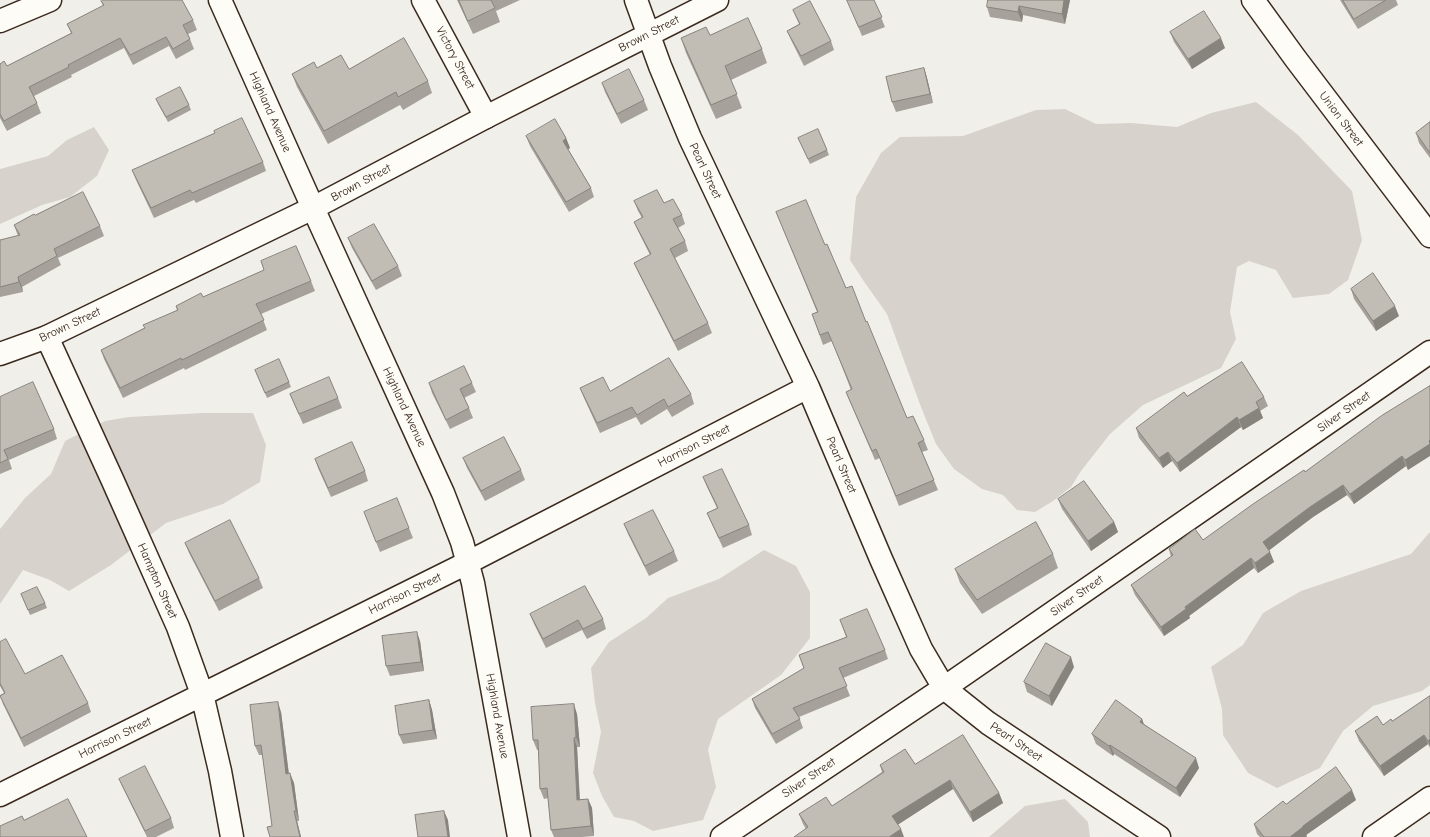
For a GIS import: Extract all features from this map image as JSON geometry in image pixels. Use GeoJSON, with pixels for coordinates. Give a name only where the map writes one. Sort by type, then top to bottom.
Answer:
{"type":"FeatureCollection","features":[{"type":"Feature","properties":{"kind":"street"},"geometry":{"type":"LineString","coordinates":[[0,21],[50,0]]}},
{"type":"Feature","properties":{"kind":"street","name":"Highland Avenue"},"geometry":{"type":"LineString","coordinates":[[220,0],[443,493],[469,562],[519,837]]}},
{"type":"Feature","properties":{"kind":"street","name":"Victory Street"},"geometry":{"type":"LineString","coordinates":[[423,0],[486,117]]}},
{"type":"Feature","properties":{"kind":"street","name":"Pearl Street"},"geometry":{"type":"LineString","coordinates":[[636,0],[660,66],[690,138],[808,387],[881,559],[922,649],[944,688],[988,723],[1159,837]]}},
{"type":"Feature","properties":{"kind":"street","name":"Brown Street"},"geometry":{"type":"LineString","coordinates":[[0,354],[46,337],[313,208],[486,117],[717,0]]}},
{"type":"Feature","properties":{"kind":"street","name":"Union Street"},"geometry":{"type":"LineString","coordinates":[[1253,0],[1294,58],[1430,236]]}},
{"type":"Feature","properties":{"kind":"street","name":"Hampton Street"},"geometry":{"type":"LineString","coordinates":[[46,337],[112,479],[178,627],[202,694],[220,771],[232,837]]}},
{"type":"Feature","properties":{"kind":"street","name":"Silver Street"},"geometry":{"type":"LineString","coordinates":[[722,837],[944,688],[1430,352]]}},
{"type":"Feature","properties":{"kind":"street","name":"Harrison Street"},"geometry":{"type":"LineString","coordinates":[[0,795],[469,562],[808,387]]}},
{"type":"Feature","properties":{"kind":"street"},"geometry":{"type":"LineString","coordinates":[[1374,837],[1430,798]]}},
{"type":"Feature","properties":{"kind":"shaded area"},"geometry":{"type":"Polygon","coordinates":[[[1256,102],[1298,135],[1352,191],[1362,240],[1348,280],[1329,294],[1293,298],[1276,270],[1249,261],[1237,267],[1230,312],[1236,339],[1221,368],[1143,405],[1110,434],[1081,471],[1071,487],[1053,501],[1035,512],[1017,510],[1003,495],[982,489],[954,469],[936,444],[887,314],[850,260],[856,197],[881,153],[900,137],[963,136],[1036,110],[1065,109],[1096,124],[1131,123],[1177,127],[1211,113],[1256,102]]]}},
{"type":"Feature","properties":{"kind":"shaded area"},"geometry":{"type":"Polygon","coordinates":[[[94,127],[109,150],[97,176],[70,197],[42,205],[0,224],[0,169],[48,156],[67,140],[94,127]]]}},
{"type":"Feature","properties":{"kind":"shaded area"},"geometry":{"type":"Polygon","coordinates":[[[203,413],[253,413],[266,445],[260,482],[223,504],[166,523],[111,565],[69,591],[50,580],[23,570],[0,604],[0,529],[25,498],[51,474],[65,441],[105,421],[129,417],[203,413]]]}},
{"type":"Feature","properties":{"kind":"shaded area"},"geometry":{"type":"Polygon","coordinates":[[[1430,532],[1430,685],[1422,691],[1373,706],[1343,731],[1320,768],[1277,788],[1248,773],[1223,735],[1222,709],[1211,667],[1243,645],[1263,613],[1301,591],[1411,554],[1430,532]]]}},
{"type":"Feature","properties":{"kind":"shaded area"},"geometry":{"type":"Polygon","coordinates":[[[764,550],[796,566],[810,592],[810,638],[781,675],[718,719],[708,750],[716,787],[703,820],[653,831],[634,821],[614,817],[602,796],[593,773],[601,732],[595,703],[591,668],[609,642],[646,618],[668,598],[719,579],[764,550]]]}},
{"type":"Feature","properties":{"kind":"shaded area"},"geometry":{"type":"Polygon","coordinates":[[[1065,799],[1088,822],[1090,837],[989,837],[1025,806],[1065,799]]]}},
{"type":"Feature","properties":{"kind":"building"},"geometry":{"type":"Polygon","coordinates":[[[182,0],[193,20],[183,25],[190,39],[173,49],[166,37],[130,55],[120,38],[68,65],[69,67],[29,87],[37,103],[4,121],[0,114],[0,64],[4,61],[7,66],[72,33],[67,24],[104,5],[101,1],[182,0]]]}},
{"type":"Feature","properties":{"kind":"building"},"geometry":{"type":"Polygon","coordinates":[[[459,0],[491,0],[495,8],[468,21],[459,0]]]}},
{"type":"Feature","properties":{"kind":"building"},"geometry":{"type":"Polygon","coordinates":[[[847,0],[874,0],[882,17],[859,27],[847,0]]]}},
{"type":"Feature","properties":{"kind":"building"},"geometry":{"type":"Polygon","coordinates":[[[988,0],[1064,0],[1062,14],[1019,6],[1018,12],[987,7],[988,0]]]}},
{"type":"Feature","properties":{"kind":"building"},"geometry":{"type":"Polygon","coordinates":[[[1343,0],[1386,0],[1354,19],[1343,0]]]}},
{"type":"Feature","properties":{"kind":"building"},"geometry":{"type":"Polygon","coordinates":[[[810,1],[831,41],[801,56],[787,31],[800,24],[793,10],[810,1]]]}},
{"type":"Feature","properties":{"kind":"building"},"geometry":{"type":"Polygon","coordinates":[[[1204,11],[1221,38],[1188,59],[1170,32],[1204,11]]]}},
{"type":"Feature","properties":{"kind":"building"},"geometry":{"type":"Polygon","coordinates":[[[748,18],[762,49],[725,66],[737,94],[711,105],[681,38],[706,27],[710,35],[748,18]]]}},
{"type":"Feature","properties":{"kind":"building"},"geometry":{"type":"Polygon","coordinates":[[[404,38],[428,81],[398,97],[396,92],[324,131],[292,74],[314,62],[317,68],[341,55],[349,69],[404,38]]]}},
{"type":"Feature","properties":{"kind":"building"},"geometry":{"type":"Polygon","coordinates":[[[924,68],[930,94],[892,102],[886,77],[924,68]]]}},
{"type":"Feature","properties":{"kind":"building"},"geometry":{"type":"Polygon","coordinates":[[[629,69],[644,100],[617,114],[602,83],[629,69]]]}},
{"type":"Feature","properties":{"kind":"building"},"geometry":{"type":"Polygon","coordinates":[[[180,87],[189,105],[166,117],[156,99],[180,87]]]}},
{"type":"Feature","properties":{"kind":"building"},"geometry":{"type":"Polygon","coordinates":[[[242,118],[263,162],[192,193],[190,190],[151,208],[132,170],[215,133],[214,131],[242,118]]]}},
{"type":"Feature","properties":{"kind":"building"},"geometry":{"type":"Polygon","coordinates":[[[555,119],[566,138],[563,141],[591,188],[566,202],[526,136],[555,119]]]}},
{"type":"Feature","properties":{"kind":"building"},"geometry":{"type":"Polygon","coordinates":[[[1430,122],[1430,153],[1416,133],[1430,122]]]}},
{"type":"Feature","properties":{"kind":"building"},"geometry":{"type":"Polygon","coordinates":[[[818,129],[827,150],[808,159],[798,138],[818,129]]]}},
{"type":"Feature","properties":{"kind":"building"},"geometry":{"type":"Polygon","coordinates":[[[657,190],[664,203],[673,199],[682,215],[673,219],[685,241],[670,249],[708,323],[674,341],[634,263],[651,254],[634,222],[643,217],[634,201],[657,190]]]}},
{"type":"Feature","properties":{"kind":"building"},"geometry":{"type":"Polygon","coordinates":[[[83,192],[100,226],[54,249],[57,256],[18,277],[19,282],[0,287],[0,240],[20,235],[14,225],[34,214],[35,215],[83,192]]]}},
{"type":"Feature","properties":{"kind":"building"},"geometry":{"type":"Polygon","coordinates":[[[806,200],[825,245],[827,244],[846,288],[852,286],[907,418],[913,416],[924,440],[918,443],[934,480],[896,496],[876,449],[872,451],[846,392],[852,389],[828,332],[820,335],[812,314],[818,312],[776,212],[806,200]]]}},
{"type":"Feature","properties":{"kind":"building"},"geometry":{"type":"Polygon","coordinates":[[[374,224],[398,266],[372,281],[348,238],[374,224]]]}},
{"type":"Feature","properties":{"kind":"building"},"geometry":{"type":"Polygon","coordinates":[[[296,246],[311,281],[256,304],[264,320],[120,388],[101,350],[145,328],[143,325],[178,310],[176,306],[201,293],[203,297],[264,270],[261,261],[296,246]]]}},
{"type":"Feature","properties":{"kind":"building"},"geometry":{"type":"Polygon","coordinates":[[[1373,273],[1395,306],[1373,321],[1351,289],[1373,273]]]}},
{"type":"Feature","properties":{"kind":"building"},"geometry":{"type":"Polygon","coordinates":[[[669,358],[691,394],[668,407],[664,399],[637,415],[632,407],[597,423],[580,388],[603,377],[610,391],[669,358]]]}},
{"type":"Feature","properties":{"kind":"building"},"geometry":{"type":"Polygon","coordinates":[[[279,359],[289,382],[265,393],[255,370],[279,359]]]}},
{"type":"Feature","properties":{"kind":"building"},"geometry":{"type":"Polygon","coordinates":[[[1242,362],[1264,397],[1256,402],[1259,408],[1239,420],[1237,417],[1177,463],[1168,452],[1159,458],[1136,428],[1184,392],[1187,396],[1242,362]]]}},
{"type":"Feature","properties":{"kind":"building"},"geometry":{"type":"Polygon","coordinates":[[[464,366],[472,383],[460,389],[469,408],[446,420],[429,383],[464,366]]]}},
{"type":"Feature","properties":{"kind":"building"},"geometry":{"type":"Polygon","coordinates":[[[329,377],[338,398],[299,414],[290,394],[329,377]]]}},
{"type":"Feature","properties":{"kind":"building"},"geometry":{"type":"Polygon","coordinates":[[[33,382],[54,429],[4,450],[8,459],[0,463],[0,397],[33,382]]]}},
{"type":"Feature","properties":{"kind":"building"},"geometry":{"type":"Polygon","coordinates":[[[1430,386],[1430,444],[1405,460],[1402,456],[1350,494],[1343,485],[1310,507],[1263,542],[1270,552],[1255,563],[1251,558],[1185,607],[1186,609],[1161,627],[1131,585],[1173,555],[1169,549],[1195,529],[1203,540],[1304,470],[1305,472],[1381,416],[1430,386]]]}},
{"type":"Feature","properties":{"kind":"building"},"geometry":{"type":"Polygon","coordinates":[[[504,437],[521,470],[481,491],[463,458],[504,437]]]}},
{"type":"Feature","properties":{"kind":"building"},"geometry":{"type":"Polygon","coordinates":[[[352,442],[365,471],[328,488],[315,459],[352,442]]]}},
{"type":"Feature","properties":{"kind":"building"},"geometry":{"type":"Polygon","coordinates":[[[722,469],[749,525],[719,538],[707,513],[718,508],[703,477],[722,469]]]}},
{"type":"Feature","properties":{"kind":"building"},"geometry":{"type":"Polygon","coordinates":[[[1084,481],[1114,522],[1088,541],[1058,499],[1084,481]]]}},
{"type":"Feature","properties":{"kind":"building"},"geometry":{"type":"Polygon","coordinates":[[[397,498],[409,528],[376,542],[364,512],[397,498]]]}},
{"type":"Feature","properties":{"kind":"building"},"geometry":{"type":"Polygon","coordinates":[[[653,510],[674,551],[645,566],[624,524],[653,510]]]}},
{"type":"Feature","properties":{"kind":"building"},"geometry":{"type":"Polygon","coordinates":[[[230,520],[259,578],[215,601],[185,543],[230,520]]]}},
{"type":"Feature","properties":{"kind":"building"},"geometry":{"type":"Polygon","coordinates":[[[1036,522],[1053,554],[977,600],[955,569],[1036,522]]]}},
{"type":"Feature","properties":{"kind":"building"},"geometry":{"type":"Polygon","coordinates":[[[585,586],[603,619],[583,629],[578,620],[543,639],[530,614],[585,586]]]}},
{"type":"Feature","properties":{"kind":"building"},"geometry":{"type":"Polygon","coordinates":[[[37,587],[45,603],[28,610],[21,594],[37,587]]]}},
{"type":"Feature","properties":{"kind":"building"},"geometry":{"type":"Polygon","coordinates":[[[867,609],[885,650],[839,668],[847,686],[793,708],[800,719],[772,734],[752,699],[804,668],[799,655],[847,637],[840,620],[867,609]]]}},
{"type":"Feature","properties":{"kind":"building"},"geometry":{"type":"Polygon","coordinates":[[[417,632],[421,662],[386,666],[382,636],[417,632]]]}},
{"type":"Feature","properties":{"kind":"building"},"geometry":{"type":"Polygon","coordinates":[[[6,639],[25,674],[62,655],[88,703],[21,738],[0,696],[5,693],[0,683],[0,642],[6,639]]]}},
{"type":"Feature","properties":{"kind":"building"},"geometry":{"type":"Polygon","coordinates":[[[1046,643],[1071,657],[1049,696],[1024,682],[1046,643]]]}},
{"type":"Feature","properties":{"kind":"building"},"geometry":{"type":"Polygon","coordinates":[[[1430,696],[1430,739],[1428,741],[1424,735],[1380,766],[1355,731],[1377,716],[1383,725],[1391,719],[1392,721],[1430,696]]]}},
{"type":"Feature","properties":{"kind":"building"},"geometry":{"type":"Polygon","coordinates":[[[429,700],[433,730],[399,735],[395,706],[429,700]]]}},
{"type":"Feature","properties":{"kind":"building"},"geometry":{"type":"Polygon","coordinates":[[[1116,700],[1142,719],[1140,722],[1196,758],[1176,788],[1092,734],[1116,700]]]}},
{"type":"Feature","properties":{"kind":"building"},"geometry":{"type":"Polygon","coordinates":[[[278,702],[286,774],[290,773],[296,811],[294,811],[300,837],[270,837],[267,827],[272,826],[261,745],[255,746],[250,705],[278,702]]]}},
{"type":"Feature","properties":{"kind":"building"},"geometry":{"type":"Polygon","coordinates":[[[574,704],[577,800],[588,799],[591,826],[551,830],[547,788],[540,789],[538,740],[533,740],[531,707],[574,704]]]}},
{"type":"Feature","properties":{"kind":"building"},"geometry":{"type":"Polygon","coordinates":[[[963,735],[999,793],[970,812],[950,780],[892,816],[901,829],[889,837],[794,837],[808,827],[799,814],[826,797],[832,806],[884,772],[880,765],[905,749],[915,764],[963,735]]]}},
{"type":"Feature","properties":{"kind":"building"},"geometry":{"type":"Polygon","coordinates":[[[145,766],[171,818],[145,831],[119,779],[145,766]]]}},
{"type":"Feature","properties":{"kind":"building"},"geometry":{"type":"Polygon","coordinates":[[[1336,767],[1352,790],[1290,837],[1264,837],[1254,824],[1283,801],[1286,804],[1336,767]]]}},
{"type":"Feature","properties":{"kind":"building"},"geometry":{"type":"Polygon","coordinates":[[[68,799],[87,837],[0,837],[0,826],[22,816],[24,820],[68,799]]]}},
{"type":"Feature","properties":{"kind":"building"},"geometry":{"type":"Polygon","coordinates":[[[444,811],[448,837],[418,837],[415,815],[444,811]]]}}]}
